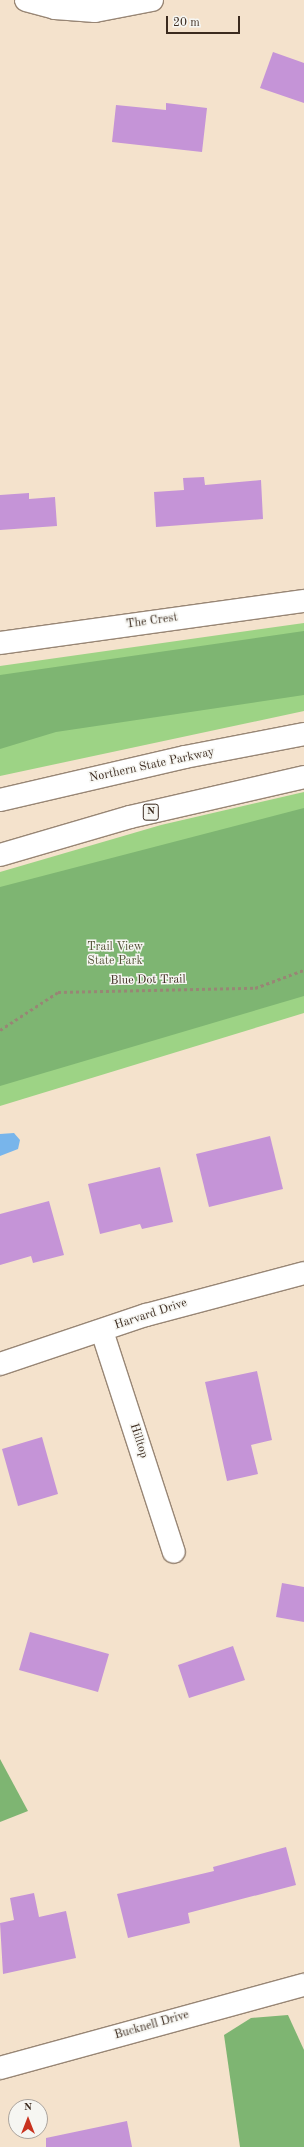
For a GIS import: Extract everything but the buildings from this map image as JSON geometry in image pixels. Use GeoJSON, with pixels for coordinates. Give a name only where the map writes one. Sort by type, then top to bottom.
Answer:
{"type":"FeatureCollection","features":[{"type":"Feature","properties":{"kind":"main road"},"geometry":{"type":"LineString","coordinates":[[26,0],[55,8],[95,11],[152,0]]}},
{"type":"Feature","properties":{"kind":"main road","name":"The Crest"},"geometry":{"type":"LineString","coordinates":[[0,643],[304,601]]}},
{"type":"Feature","properties":{"kind":"main road","name":"Northern State Parkway"},"geometry":{"type":"LineString","coordinates":[[0,800],[304,734]]}},
{"type":"Feature","properties":{"kind":"main road","name":"N"},"geometry":{"type":"LineString","coordinates":[[0,855],[130,817],[304,777]]}},
{"type":"Feature","properties":{"kind":"main road","name":"Harvard Drive"},"geometry":{"type":"LineString","coordinates":[[0,1364],[146,1315],[304,1273]]}},
{"type":"Feature","properties":{"kind":"main road","name":"Hilltop"},"geometry":{"type":"LineString","coordinates":[[102,1331],[174,1552]]}},
{"type":"Feature","properties":{"kind":"main road","name":"Bucknell Drive"},"geometry":{"type":"LineString","coordinates":[[0,2068],[304,1985]]}},
{"type":"Feature","properties":{"kind":"path","name":"Blue Dot Trail"},"geometry":{"type":"LineString","coordinates":[[0,1030],[58,992],[255,988],[304,970]]}},
{"type":"Feature","properties":{"kind":"green space"},"geometry":{"type":"Polygon","coordinates":[[[304,623],[304,711],[0,776],[0,666],[304,623]]]}},
{"type":"Feature","properties":{"kind":"green space"},"geometry":{"type":"Polygon","coordinates":[[[304,631],[304,695],[56,732],[0,749],[0,675],[304,631]]]}},
{"type":"Feature","properties":{"kind":"green space","name":"Trail View State Park"},"geometry":{"type":"Polygon","coordinates":[[[304,792],[304,1013],[0,1106],[0,872],[161,825],[304,792]]]}},
{"type":"Feature","properties":{"kind":"green space","name":"Trail View State Park"},"geometry":{"type":"Polygon","coordinates":[[[304,808],[304,996],[0,1086],[0,887],[304,808]]]}},
{"type":"Feature","properties":{"kind":"green space"},"geometry":{"type":"Polygon","coordinates":[[[0,1759],[28,1811],[0,1822],[0,1759]]]}},
{"type":"Feature","properties":{"kind":"green space"},"geometry":{"type":"Polygon","coordinates":[[[288,2015],[304,2050],[304,2147],[240,2147],[224,2035],[251,2018],[288,2015]]]}},
{"type":"Feature","properties":{"kind":"water"},"geometry":{"type":"Polygon","coordinates":[[[14,1133],[20,1140],[18,1149],[0,1156],[0,1134],[14,1133]]]}}]}
